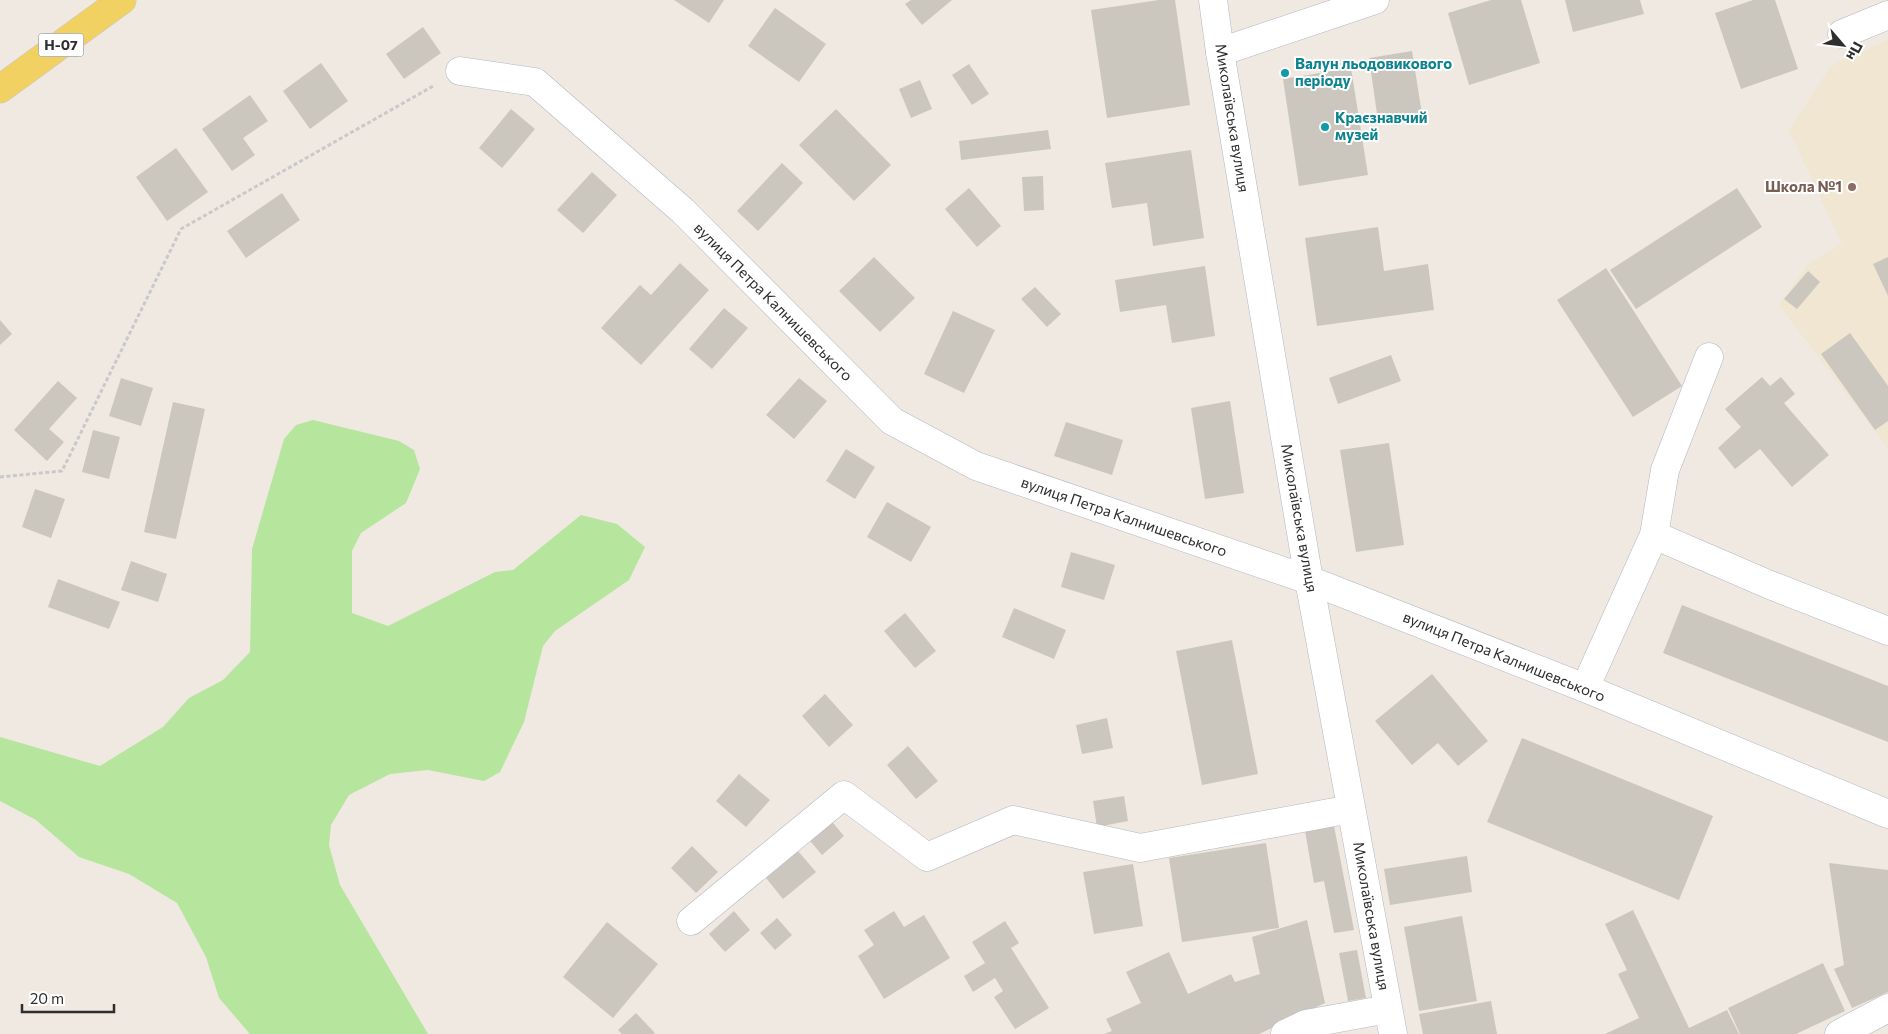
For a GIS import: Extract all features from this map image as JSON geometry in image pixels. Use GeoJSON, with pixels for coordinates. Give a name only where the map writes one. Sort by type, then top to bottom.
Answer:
{"type":"FeatureCollection","features":[{"type":"Feature","properties":{"kind":"main road","name":"Н-07"},"geometry":{"type":"LineString","coordinates":[[0,89],[107,5]]}},
{"type":"Feature","properties":{"kind":"street","name":"Миколаївська вулиця"},"geometry":{"type":"LineString","coordinates":[[1213,0],[1220,52],[1309,580],[1390,1022]]}},
{"type":"Feature","properties":{"kind":"street"},"geometry":{"type":"LineString","coordinates":[[1220,52],[1375,0]]}},
{"type":"Feature","properties":{"kind":"street"},"geometry":{"type":"LineString","coordinates":[[1842,34],[1888,16]]}},
{"type":"Feature","properties":{"kind":"street","name":"вулиця Петра Калнишевського"},"geometry":{"type":"LineString","coordinates":[[460,71],[535,82],[683,211],[892,421],[976,466],[1309,580],[1585,688],[1888,814]]}},
{"type":"Feature","properties":{"kind":"street"},"geometry":{"type":"LineString","coordinates":[[1585,688],[1654,535],[1665,470],[1710,358]]}},
{"type":"Feature","properties":{"kind":"street"},"geometry":{"type":"LineString","coordinates":[[1654,535],[1770,585],[1888,631]]}},
{"type":"Feature","properties":{"kind":"street"},"geometry":{"type":"LineString","coordinates":[[691,921],[844,795],[927,857],[1013,820],[1140,848],[1351,809]]}},
{"type":"Feature","properties":{"kind":"street"},"geometry":{"type":"LineString","coordinates":[[1839,1034],[1888,1008]]}},
{"type":"Feature","properties":{"kind":"street"},"geometry":{"type":"LineString","coordinates":[[1285,1034],[1306,1024],[1390,1022]]}},
{"type":"Feature","properties":{"kind":"path"},"geometry":{"type":"LineString","coordinates":[[0,476],[62,471],[181,229],[460,71]]}},
{"type":"Feature","properties":{"kind":"shaded area","name":"Школа №1"},"geometry":{"type":"Polygon","coordinates":[[[1888,40],[1888,448],[1779,305],[1808,264],[1842,244],[1789,130],[1831,66],[1888,40]]]}},
{"type":"Feature","properties":{"kind":"green space"},"geometry":{"type":"Polygon","coordinates":[[[313,420],[399,441],[414,450],[420,469],[406,503],[361,533],[352,551],[352,613],[388,626],[495,572],[513,570],[581,515],[617,524],[645,547],[629,580],[555,631],[543,646],[524,722],[500,772],[484,781],[428,770],[390,774],[349,795],[331,825],[329,845],[340,885],[428,1034],[250,1034],[219,998],[206,957],[177,903],[129,874],[79,857],[36,820],[0,801],[0,737],[100,766],[163,727],[189,698],[223,680],[250,652],[252,549],[284,439],[296,425],[313,420]]]}},
{"type":"Feature","properties":{"kind":"building"},"geometry":{"type":"Polygon","coordinates":[[[674,0],[724,0],[709,23],[674,0]]]}},
{"type":"Feature","properties":{"kind":"building"},"geometry":{"type":"Polygon","coordinates":[[[911,0],[952,0],[922,25],[905,4],[911,0]]]}},
{"type":"Feature","properties":{"kind":"building"},"geometry":{"type":"Polygon","coordinates":[[[1159,0],[1175,0],[1190,105],[1107,118],[1091,10],[1159,0]]]}},
{"type":"Feature","properties":{"kind":"building"},"geometry":{"type":"Polygon","coordinates":[[[1491,0],[1521,0],[1540,63],[1469,85],[1448,13],[1491,0]]]}},
{"type":"Feature","properties":{"kind":"building"},"geometry":{"type":"Polygon","coordinates":[[[1565,0],[1640,0],[1644,14],[1573,32],[1565,0]]]}},
{"type":"Feature","properties":{"kind":"building"},"geometry":{"type":"Polygon","coordinates":[[[1753,0],[1775,0],[1798,69],[1741,89],[1715,13],[1753,0]]]}},
{"type":"Feature","properties":{"kind":"building"},"geometry":{"type":"Polygon","coordinates":[[[775,8],[826,44],[799,82],[748,46],[775,8]]]}},
{"type":"Feature","properties":{"kind":"building"},"geometry":{"type":"Polygon","coordinates":[[[423,27],[441,53],[404,79],[386,54],[423,27]]]}},
{"type":"Feature","properties":{"kind":"building"},"geometry":{"type":"Polygon","coordinates":[[[1412,51],[1422,114],[1378,121],[1369,58],[1412,51]]]}},
{"type":"Feature","properties":{"kind":"building"},"geometry":{"type":"Polygon","coordinates":[[[321,63],[348,101],[310,129],[283,91],[321,63]]]}},
{"type":"Feature","properties":{"kind":"building"},"geometry":{"type":"Polygon","coordinates":[[[969,64],[989,94],[972,105],[952,75],[969,64]]]}},
{"type":"Feature","properties":{"kind":"building","name":"Краєзнавчий музей"},"geometry":{"type":"Polygon","coordinates":[[[1351,68],[1368,175],[1299,186],[1283,79],[1351,68]]]}},
{"type":"Feature","properties":{"kind":"building"},"geometry":{"type":"Polygon","coordinates":[[[920,80],[932,109],[911,118],[899,89],[920,80]]]}},
{"type":"Feature","properties":{"kind":"building"},"geometry":{"type":"Polygon","coordinates":[[[250,95],[268,121],[243,138],[255,155],[232,171],[202,129],[250,95]]]}},
{"type":"Feature","properties":{"kind":"building"},"geometry":{"type":"Polygon","coordinates":[[[511,109],[535,129],[502,168],[479,148],[511,109]]]}},
{"type":"Feature","properties":{"kind":"building"},"geometry":{"type":"Polygon","coordinates":[[[836,109],[891,165],[854,201],[799,145],[836,109]]]}},
{"type":"Feature","properties":{"kind":"building"},"geometry":{"type":"Polygon","coordinates":[[[1048,130],[1051,149],[961,160],[959,141],[1048,130]]]}},
{"type":"Feature","properties":{"kind":"building"},"geometry":{"type":"Polygon","coordinates":[[[176,148],[208,192],[167,221],[136,177],[176,148]]]}},
{"type":"Feature","properties":{"kind":"building"},"geometry":{"type":"Polygon","coordinates":[[[1191,150],[1204,238],[1153,246],[1147,203],[1112,208],[1105,163],[1191,150]]]}},
{"type":"Feature","properties":{"kind":"building"},"geometry":{"type":"Polygon","coordinates":[[[782,163],[803,183],[758,231],[737,211],[782,163]]]}},
{"type":"Feature","properties":{"kind":"building"},"geometry":{"type":"Polygon","coordinates":[[[592,172],[617,195],[583,233],[557,210],[592,172]]]}},
{"type":"Feature","properties":{"kind":"building"},"geometry":{"type":"Polygon","coordinates":[[[1043,176],[1044,210],[1024,211],[1022,177],[1043,176]]]}},
{"type":"Feature","properties":{"kind":"building"},"geometry":{"type":"Polygon","coordinates":[[[969,188],[1001,226],[977,247],[945,209],[969,188]]]}},
{"type":"Feature","properties":{"kind":"building"},"geometry":{"type":"Polygon","coordinates":[[[1737,188],[1762,227],[1636,309],[1610,270],[1737,188]]]}},
{"type":"Feature","properties":{"kind":"building"},"geometry":{"type":"Polygon","coordinates":[[[282,193],[300,220],[246,258],[227,231],[282,193]]]}},
{"type":"Feature","properties":{"kind":"building"},"geometry":{"type":"Polygon","coordinates":[[[1378,227],[1384,271],[1428,264],[1434,310],[1317,326],[1305,238],[1378,227]]]}},
{"type":"Feature","properties":{"kind":"building"},"geometry":{"type":"Polygon","coordinates":[[[874,257],[915,298],[880,332],[839,291],[874,257]]]}},
{"type":"Feature","properties":{"kind":"building"},"geometry":{"type":"Polygon","coordinates":[[[1888,257],[1888,296],[1873,264],[1888,257]]]}},
{"type":"Feature","properties":{"kind":"building"},"geometry":{"type":"Polygon","coordinates":[[[680,263],[709,290],[641,365],[601,328],[640,285],[651,295],[680,263]]]}},
{"type":"Feature","properties":{"kind":"building"},"geometry":{"type":"Polygon","coordinates":[[[1205,266],[1215,336],[1172,343],[1166,305],[1120,312],[1115,280],[1205,266]]]}},
{"type":"Feature","properties":{"kind":"building"},"geometry":{"type":"Polygon","coordinates":[[[1606,268],[1682,386],[1633,417],[1557,300],[1606,268]]]}},
{"type":"Feature","properties":{"kind":"building"},"geometry":{"type":"Polygon","coordinates":[[[1808,271],[1820,282],[1797,309],[1784,299],[1808,271]]]}},
{"type":"Feature","properties":{"kind":"building"},"geometry":{"type":"Polygon","coordinates":[[[1035,287],[1061,314],[1047,327],[1021,299],[1035,287]]]}},
{"type":"Feature","properties":{"kind":"building"},"geometry":{"type":"Polygon","coordinates":[[[724,308],[748,328],[712,369],[689,349],[724,308]]]}},
{"type":"Feature","properties":{"kind":"building"},"geometry":{"type":"Polygon","coordinates":[[[953,311],[995,330],[964,393],[924,374],[953,311]]]}},
{"type":"Feature","properties":{"kind":"building"},"geometry":{"type":"Polygon","coordinates":[[[0,320],[12,334],[0,345],[0,320]]]}},
{"type":"Feature","properties":{"kind":"building"},"geometry":{"type":"Polygon","coordinates":[[[1850,333],[1888,386],[1888,421],[1875,430],[1821,354],[1850,333]]]}},
{"type":"Feature","properties":{"kind":"building"},"geometry":{"type":"Polygon","coordinates":[[[1391,355],[1401,381],[1338,404],[1329,378],[1391,355]]]}},
{"type":"Feature","properties":{"kind":"building"},"geometry":{"type":"Polygon","coordinates":[[[1762,377],[1770,386],[1781,377],[1795,394],[1784,403],[1829,455],[1792,487],[1760,449],[1735,469],[1718,448],[1741,427],[1725,409],[1762,377]]]}},
{"type":"Feature","properties":{"kind":"building"},"geometry":{"type":"Polygon","coordinates":[[[121,378],[153,388],[141,426],[109,416],[121,378]]]}},
{"type":"Feature","properties":{"kind":"building"},"geometry":{"type":"Polygon","coordinates":[[[799,378],[827,401],[794,439],[766,415],[799,378]]]}},
{"type":"Feature","properties":{"kind":"building"},"geometry":{"type":"Polygon","coordinates":[[[58,381],[77,398],[49,429],[64,442],[47,461],[14,430],[58,381]]]}},
{"type":"Feature","properties":{"kind":"building"},"geometry":{"type":"Polygon","coordinates":[[[1230,401],[1244,493],[1205,499],[1191,408],[1230,401]]]}},
{"type":"Feature","properties":{"kind":"building"},"geometry":{"type":"Polygon","coordinates":[[[173,402],[205,409],[176,539],[144,532],[173,402]]]}},
{"type":"Feature","properties":{"kind":"building"},"geometry":{"type":"Polygon","coordinates":[[[1066,422],[1123,440],[1112,475],[1054,456],[1066,422]]]}},
{"type":"Feature","properties":{"kind":"building"},"geometry":{"type":"Polygon","coordinates":[[[93,430],[120,437],[109,479],[82,472],[93,430]]]}},
{"type":"Feature","properties":{"kind":"building"},"geometry":{"type":"Polygon","coordinates":[[[1389,443],[1404,545],[1356,552],[1340,450],[1389,443]]]}},
{"type":"Feature","properties":{"kind":"building"},"geometry":{"type":"Polygon","coordinates":[[[846,449],[875,467],[855,499],[826,481],[846,449]]]}},
{"type":"Feature","properties":{"kind":"building"},"geometry":{"type":"Polygon","coordinates":[[[35,489],[65,499],[51,538],[22,527],[35,489]]]}},
{"type":"Feature","properties":{"kind":"building"},"geometry":{"type":"Polygon","coordinates":[[[887,502],[931,527],[911,562],[867,537],[887,502]]]}},
{"type":"Feature","properties":{"kind":"building"},"geometry":{"type":"Polygon","coordinates":[[[1071,552],[1115,565],[1104,600],[1061,587],[1071,552]]]}},
{"type":"Feature","properties":{"kind":"building"},"geometry":{"type":"Polygon","coordinates":[[[131,561],[167,574],[158,602],[121,590],[131,561]]]}},
{"type":"Feature","properties":{"kind":"building"},"geometry":{"type":"Polygon","coordinates":[[[58,579],[120,602],[109,629],[48,607],[58,579]]]}},
{"type":"Feature","properties":{"kind":"building"},"geometry":{"type":"Polygon","coordinates":[[[1682,605],[1888,686],[1888,742],[1663,653],[1682,605]]]}},
{"type":"Feature","properties":{"kind":"building"},"geometry":{"type":"Polygon","coordinates":[[[1014,608],[1066,630],[1054,659],[1002,637],[1014,608]]]}},
{"type":"Feature","properties":{"kind":"building"},"geometry":{"type":"Polygon","coordinates":[[[905,613],[936,651],[915,668],[884,631],[905,613]]]}},
{"type":"Feature","properties":{"kind":"building"},"geometry":{"type":"Polygon","coordinates":[[[1232,640],[1258,774],[1202,785],[1176,651],[1232,640]]]}},
{"type":"Feature","properties":{"kind":"building"},"geometry":{"type":"Polygon","coordinates":[[[1432,674],[1488,741],[1458,766],[1438,743],[1412,765],[1375,721],[1432,674]]]}},
{"type":"Feature","properties":{"kind":"building"},"geometry":{"type":"Polygon","coordinates":[[[825,694],[853,725],[829,747],[802,716],[825,694]]]}},
{"type":"Feature","properties":{"kind":"building"},"geometry":{"type":"Polygon","coordinates":[[[1107,718],[1113,748],[1082,754],[1076,725],[1107,718]]]}},
{"type":"Feature","properties":{"kind":"building"},"geometry":{"type":"Polygon","coordinates":[[[1522,738],[1713,816],[1679,900],[1487,822],[1522,738]]]}},
{"type":"Feature","properties":{"kind":"building"},"geometry":{"type":"Polygon","coordinates":[[[908,746],[938,781],[916,799],[887,765],[908,746]]]}},
{"type":"Feature","properties":{"kind":"building"},"geometry":{"type":"Polygon","coordinates":[[[739,774],[770,800],[746,827],[716,801],[739,774]]]}},
{"type":"Feature","properties":{"kind":"building"},"geometry":{"type":"Polygon","coordinates":[[[1124,796],[1128,821],[1097,827],[1093,801],[1124,796]]]}},
{"type":"Feature","properties":{"kind":"building"},"geometry":{"type":"Polygon","coordinates":[[[828,817],[844,836],[822,855],[806,836],[828,817]]]}},
{"type":"Feature","properties":{"kind":"building"},"geometry":{"type":"Polygon","coordinates":[[[1334,826],[1354,930],[1334,933],[1324,881],[1314,883],[1305,831],[1334,826]]]}},
{"type":"Feature","properties":{"kind":"building"},"geometry":{"type":"Polygon","coordinates":[[[1266,843],[1279,928],[1182,942],[1169,858],[1266,843]]]}},
{"type":"Feature","properties":{"kind":"building"},"geometry":{"type":"Polygon","coordinates":[[[692,846],[718,872],[696,893],[671,868],[692,846]]]}},
{"type":"Feature","properties":{"kind":"building"},"geometry":{"type":"Polygon","coordinates":[[[798,851],[816,872],[783,899],[766,878],[798,851]]]}},
{"type":"Feature","properties":{"kind":"building"},"geometry":{"type":"Polygon","coordinates":[[[1467,856],[1472,892],[1390,905],[1384,869],[1467,856]]]}},
{"type":"Feature","properties":{"kind":"building"},"geometry":{"type":"Polygon","coordinates":[[[1829,863],[1888,870],[1888,992],[1852,1008],[1834,969],[1844,965],[1829,863]]]}},
{"type":"Feature","properties":{"kind":"building"},"geometry":{"type":"Polygon","coordinates":[[[1133,864],[1143,926],[1094,934],[1083,872],[1133,864]]]}},
{"type":"Feature","properties":{"kind":"building"},"geometry":{"type":"Polygon","coordinates":[[[1633,910],[1689,1028],[1727,1010],[1739,1034],[1605,1034],[1639,1018],[1618,974],[1627,970],[1605,924],[1633,910]]]}},
{"type":"Feature","properties":{"kind":"building"},"geometry":{"type":"Polygon","coordinates":[[[734,911],[750,930],[725,952],[709,934],[734,911]]]}},
{"type":"Feature","properties":{"kind":"building"},"geometry":{"type":"Polygon","coordinates":[[[894,911],[904,927],[924,915],[950,958],[884,999],[858,956],[874,945],[864,930],[894,911]]]}},
{"type":"Feature","properties":{"kind":"building"},"geometry":{"type":"Polygon","coordinates":[[[1462,916],[1477,1001],[1419,1011],[1404,927],[1462,916]]]}},
{"type":"Feature","properties":{"kind":"building"},"geometry":{"type":"Polygon","coordinates":[[[777,918],[792,935],[775,950],[760,933],[777,918]]]}},
{"type":"Feature","properties":{"kind":"building"},"geometry":{"type":"Polygon","coordinates":[[[1307,920],[1325,1003],[1259,1034],[1104,1034],[1112,1031],[1106,1019],[1141,1003],[1126,972],[1169,952],[1188,994],[1231,974],[1235,982],[1260,974],[1252,937],[1307,920]]]}},
{"type":"Feature","properties":{"kind":"building"},"geometry":{"type":"Polygon","coordinates":[[[1005,921],[1019,943],[1011,948],[1049,1008],[1015,1029],[994,997],[1003,991],[995,978],[973,992],[964,976],[985,963],[972,942],[1005,921]]]}},
{"type":"Feature","properties":{"kind":"building"},"geometry":{"type":"Polygon","coordinates":[[[607,922],[658,964],[613,1018],[563,977],[607,922]]]}},
{"type":"Feature","properties":{"kind":"building"},"geometry":{"type":"Polygon","coordinates":[[[1357,950],[1366,998],[1348,1001],[1339,953],[1357,950]]]}},
{"type":"Feature","properties":{"kind":"building"},"geometry":{"type":"Polygon","coordinates":[[[1823,963],[1845,1011],[1796,1034],[1740,1034],[1728,1008],[1823,963]]]}},
{"type":"Feature","properties":{"kind":"building"},"geometry":{"type":"Polygon","coordinates":[[[1491,1001],[1497,1034],[1423,1034],[1419,1014],[1491,1001]]]}},
{"type":"Feature","properties":{"kind":"building"},"geometry":{"type":"Polygon","coordinates":[[[636,1013],[655,1033],[622,1034],[618,1030],[636,1013]]]}},
{"type":"Feature","properties":{"kind":"place","name":"Валун льодовикового періоду"},"geometry":{"type":"Point","coordinates":[1285,73]}},
{"type":"Feature","properties":{"kind":"place","name":"Краєзнавчий музей"},"geometry":{"type":"Point","coordinates":[1325,127]}},
{"type":"Feature","properties":{"kind":"place","name":"Школа №1"},"geometry":{"type":"Point","coordinates":[1852,187]}}]}
